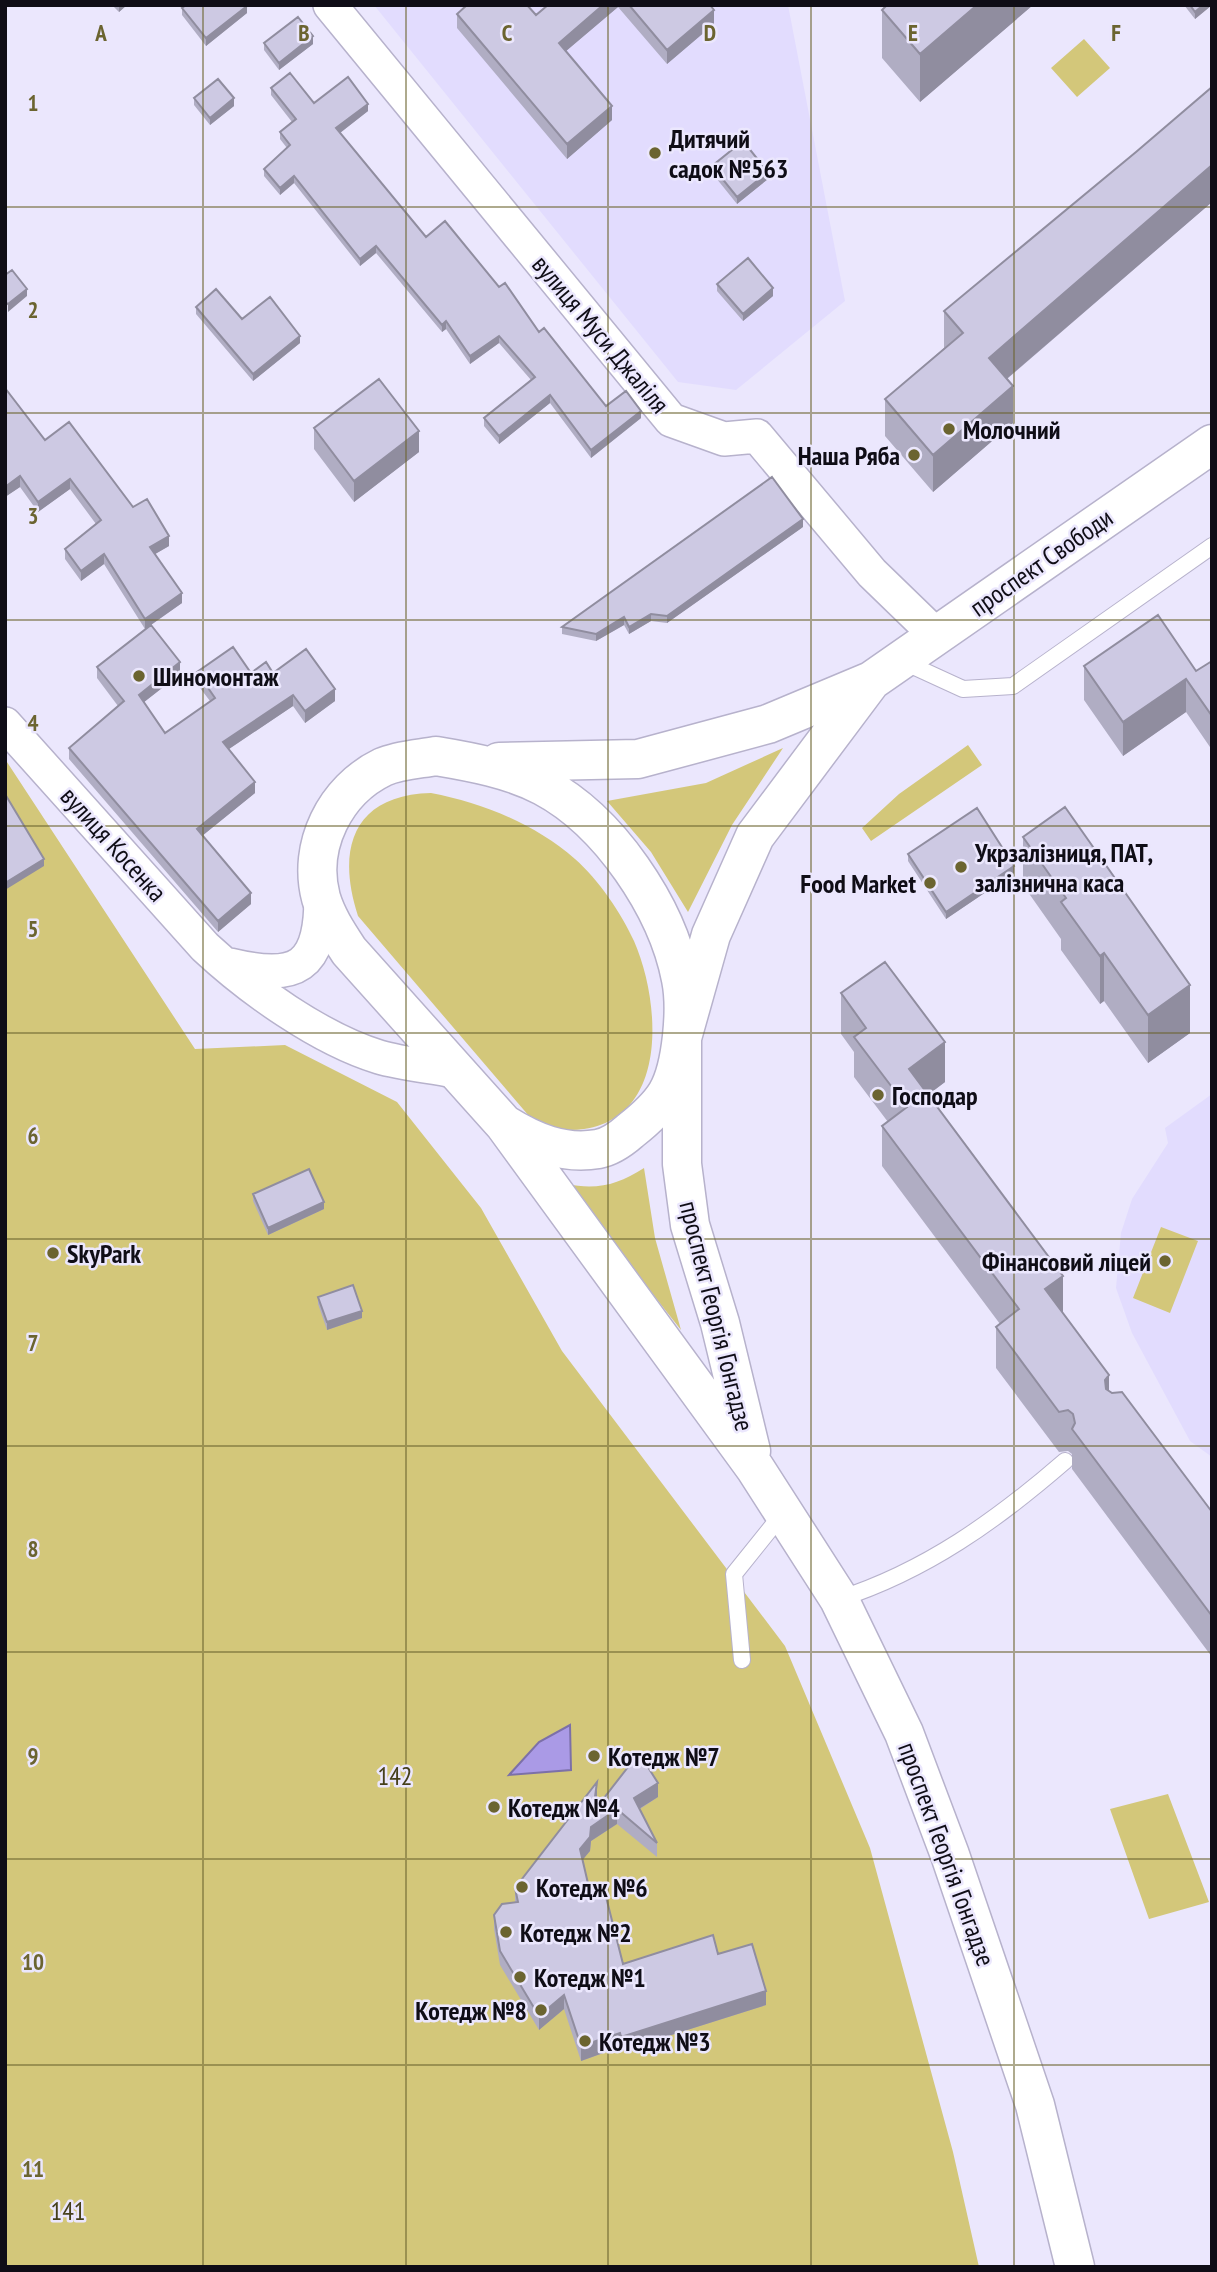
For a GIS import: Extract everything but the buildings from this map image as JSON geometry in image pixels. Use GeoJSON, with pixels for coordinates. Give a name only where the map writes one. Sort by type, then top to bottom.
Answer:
{"type":"FeatureCollection","features":[{"type":"Feature","properties":{"kind":"street","name":"вулиця Муси Джаліля"},"geometry":{"type":"LineString","coordinates":[[330,5],[671,420],[724,439],[757,436],[872,573],[936,635]]}},
{"type":"Feature","properties":{"kind":"street","name":"проспект Свободи"},"geometry":{"type":"LineString","coordinates":[[479,763],[638,759],[768,724],[885,670],[1212,444]]}},
{"type":"Feature","properties":{"kind":"street","name":"проспект Свободи"},"geometry":{"type":"LineString","coordinates":[[682,1038],[711,934],[755,836],[885,670]]}},
{"type":"Feature","properties":{"kind":"street","name":"вулиця Косенка"},"geometry":{"type":"LineString","coordinates":[[5,724],[205,947],[224,963],[296,1016],[332,1037],[380,1057],[454,1071]]}},
{"type":"Feature","properties":{"kind":"street"},"geometry":{"type":"LineString","coordinates":[[224,963],[266,971],[298,968],[309,957],[321,925],[318,868],[330,816],[363,778],[386,766],[436,756],[479,763],[543,787],[586,819],[631,866],[665,927],[681,980],[682,1038],[668,1092],[647,1118],[602,1149],[558,1149],[530,1140],[504,1124],[349,951],[330,922],[321,897]]}},
{"type":"Feature","properties":{"kind":"street","name":"проспект Георгія Гонгадзе"},"geometry":{"type":"LineString","coordinates":[[682,1038],[682,1164],[690,1225],[720,1323],[755,1468]]}},
{"type":"Feature","properties":{"kind":"street","name":"проспект Георгія Гонгадзе"},"geometry":{"type":"LineString","coordinates":[[504,1124],[755,1468],[839,1599],[904,1733],[950,1854],[1035,2105],[1075,2267]]}},
{"type":"Feature","properties":{"kind":"lane"},"geometry":{"type":"LineString","coordinates":[[885,670],[962,690],[1013,686],[1212,546]]}},
{"type":"Feature","properties":{"kind":"lane"},"geometry":{"type":"LineString","coordinates":[[839,1599],[873,1588],[946,1552],[1018,1501],[1065,1461]]}},
{"type":"Feature","properties":{"kind":"lane"},"geometry":{"type":"LineString","coordinates":[[742,1660],[734,1574],[783,1513]]}},
{"type":"Feature","properties":{"kind":"shaded area","name":"Дитячий садок №563"},"geometry":{"type":"Polygon","coordinates":[[[374,5],[788,5],[845,301],[736,390],[678,382],[374,5]]]}},
{"type":"Feature","properties":{"kind":"shaded area","name":"Фінансовий ліцей"},"geometry":{"type":"Polygon","coordinates":[[[1212,1094],[1212,1457],[1190,1441],[1132,1333],[1116,1288],[1121,1233],[1132,1199],[1168,1143],[1165,1128],[1212,1094]]]}},
{"type":"Feature","properties":{"kind":"shaded area"},"geometry":{"type":"Polygon","coordinates":[[[570,1725],[571,1770],[509,1775],[539,1742],[570,1725]]]}},
{"type":"Feature","properties":{"kind":"green space"},"geometry":{"type":"Polygon","coordinates":[[[1084,39],[1110,68],[1077,97],[1051,68],[1084,39]]]}},
{"type":"Feature","properties":{"kind":"green space"},"geometry":{"type":"Polygon","coordinates":[[[968,745],[982,765],[871,841],[862,828],[899,794],[968,745]]]}},
{"type":"Feature","properties":{"kind":"green space"},"geometry":{"type":"Polygon","coordinates":[[[783,748],[732,825],[688,912],[651,852],[607,801],[706,783],[783,748]]]}},
{"type":"Feature","properties":{"kind":"green space","name":"142"},"geometry":{"type":"Polygon","coordinates":[[[5,759],[195,1049],[285,1045],[397,1102],[481,1208],[562,1351],[785,1646],[870,1848],[953,2152],[979,2267],[5,2267],[5,759]]]}},
{"type":"Feature","properties":{"kind":"green space"},"geometry":{"type":"Polygon","coordinates":[[[431,793],[489,809],[543,835],[584,867],[623,919],[643,965],[649,993],[651,1052],[644,1079],[632,1102],[612,1120],[584,1129],[569,1130],[549,1127],[529,1116],[358,916],[349,869],[351,848],[357,830],[368,815],[384,804],[405,796],[431,793]]]}},
{"type":"Feature","properties":{"kind":"green space"},"geometry":{"type":"Polygon","coordinates":[[[644,1168],[655,1238],[681,1330],[566,1184],[607,1185],[644,1168]]]}},
{"type":"Feature","properties":{"kind":"green space"},"geometry":{"type":"Polygon","coordinates":[[[1161,1227],[1198,1241],[1170,1313],[1133,1298],[1161,1227]]]}},
{"type":"Feature","properties":{"kind":"green space"},"geometry":{"type":"Polygon","coordinates":[[[1168,1794],[1209,1902],[1149,1919],[1110,1809],[1168,1794]]]}},
{"type":"Feature","properties":{"kind":"place","name":"Дитячий садок №563"},"geometry":{"type":"Point","coordinates":[655,153]}},
{"type":"Feature","properties":{"kind":"place","name":"Молочний"},"geometry":{"type":"Point","coordinates":[949,429]}},
{"type":"Feature","properties":{"kind":"place","name":"Наша Ряба"},"geometry":{"type":"Point","coordinates":[914,455]}},
{"type":"Feature","properties":{"kind":"place","name":"Шиномонтаж"},"geometry":{"type":"Point","coordinates":[139,676]}},
{"type":"Feature","properties":{"kind":"place","name":"Укрзалізниця, ПАТ, залізнична каса"},"geometry":{"type":"Point","coordinates":[961,867]}},
{"type":"Feature","properties":{"kind":"place","name":"Food Market"},"geometry":{"type":"Point","coordinates":[930,883]}},
{"type":"Feature","properties":{"kind":"place","name":"Господар"},"geometry":{"type":"Point","coordinates":[878,1095]}},
{"type":"Feature","properties":{"kind":"place","name":"SkyPark"},"geometry":{"type":"Point","coordinates":[53,1253]}},
{"type":"Feature","properties":{"kind":"place","name":"Фінансовий ліцей"},"geometry":{"type":"Point","coordinates":[1165,1261]}},
{"type":"Feature","properties":{"kind":"place","name":"Котедж №7"},"geometry":{"type":"Point","coordinates":[594,1756]}},
{"type":"Feature","properties":{"kind":"place","name":"Котедж №4"},"geometry":{"type":"Point","coordinates":[494,1807]}},
{"type":"Feature","properties":{"kind":"place","name":"Котедж №6"},"geometry":{"type":"Point","coordinates":[522,1887]}},
{"type":"Feature","properties":{"kind":"place","name":"Котедж №2"},"geometry":{"type":"Point","coordinates":[506,1932]}},
{"type":"Feature","properties":{"kind":"place","name":"Котедж №1"},"geometry":{"type":"Point","coordinates":[520,1977]}},
{"type":"Feature","properties":{"kind":"place","name":"Котедж №8"},"geometry":{"type":"Point","coordinates":[541,2010]}},
{"type":"Feature","properties":{"kind":"place","name":"Котедж №3"},"geometry":{"type":"Point","coordinates":[585,2041]}},
{"type":"Feature","properties":{"kind":"park label","name":"141"},"geometry":{"type":"Point","coordinates":[68,2210]}}]}
